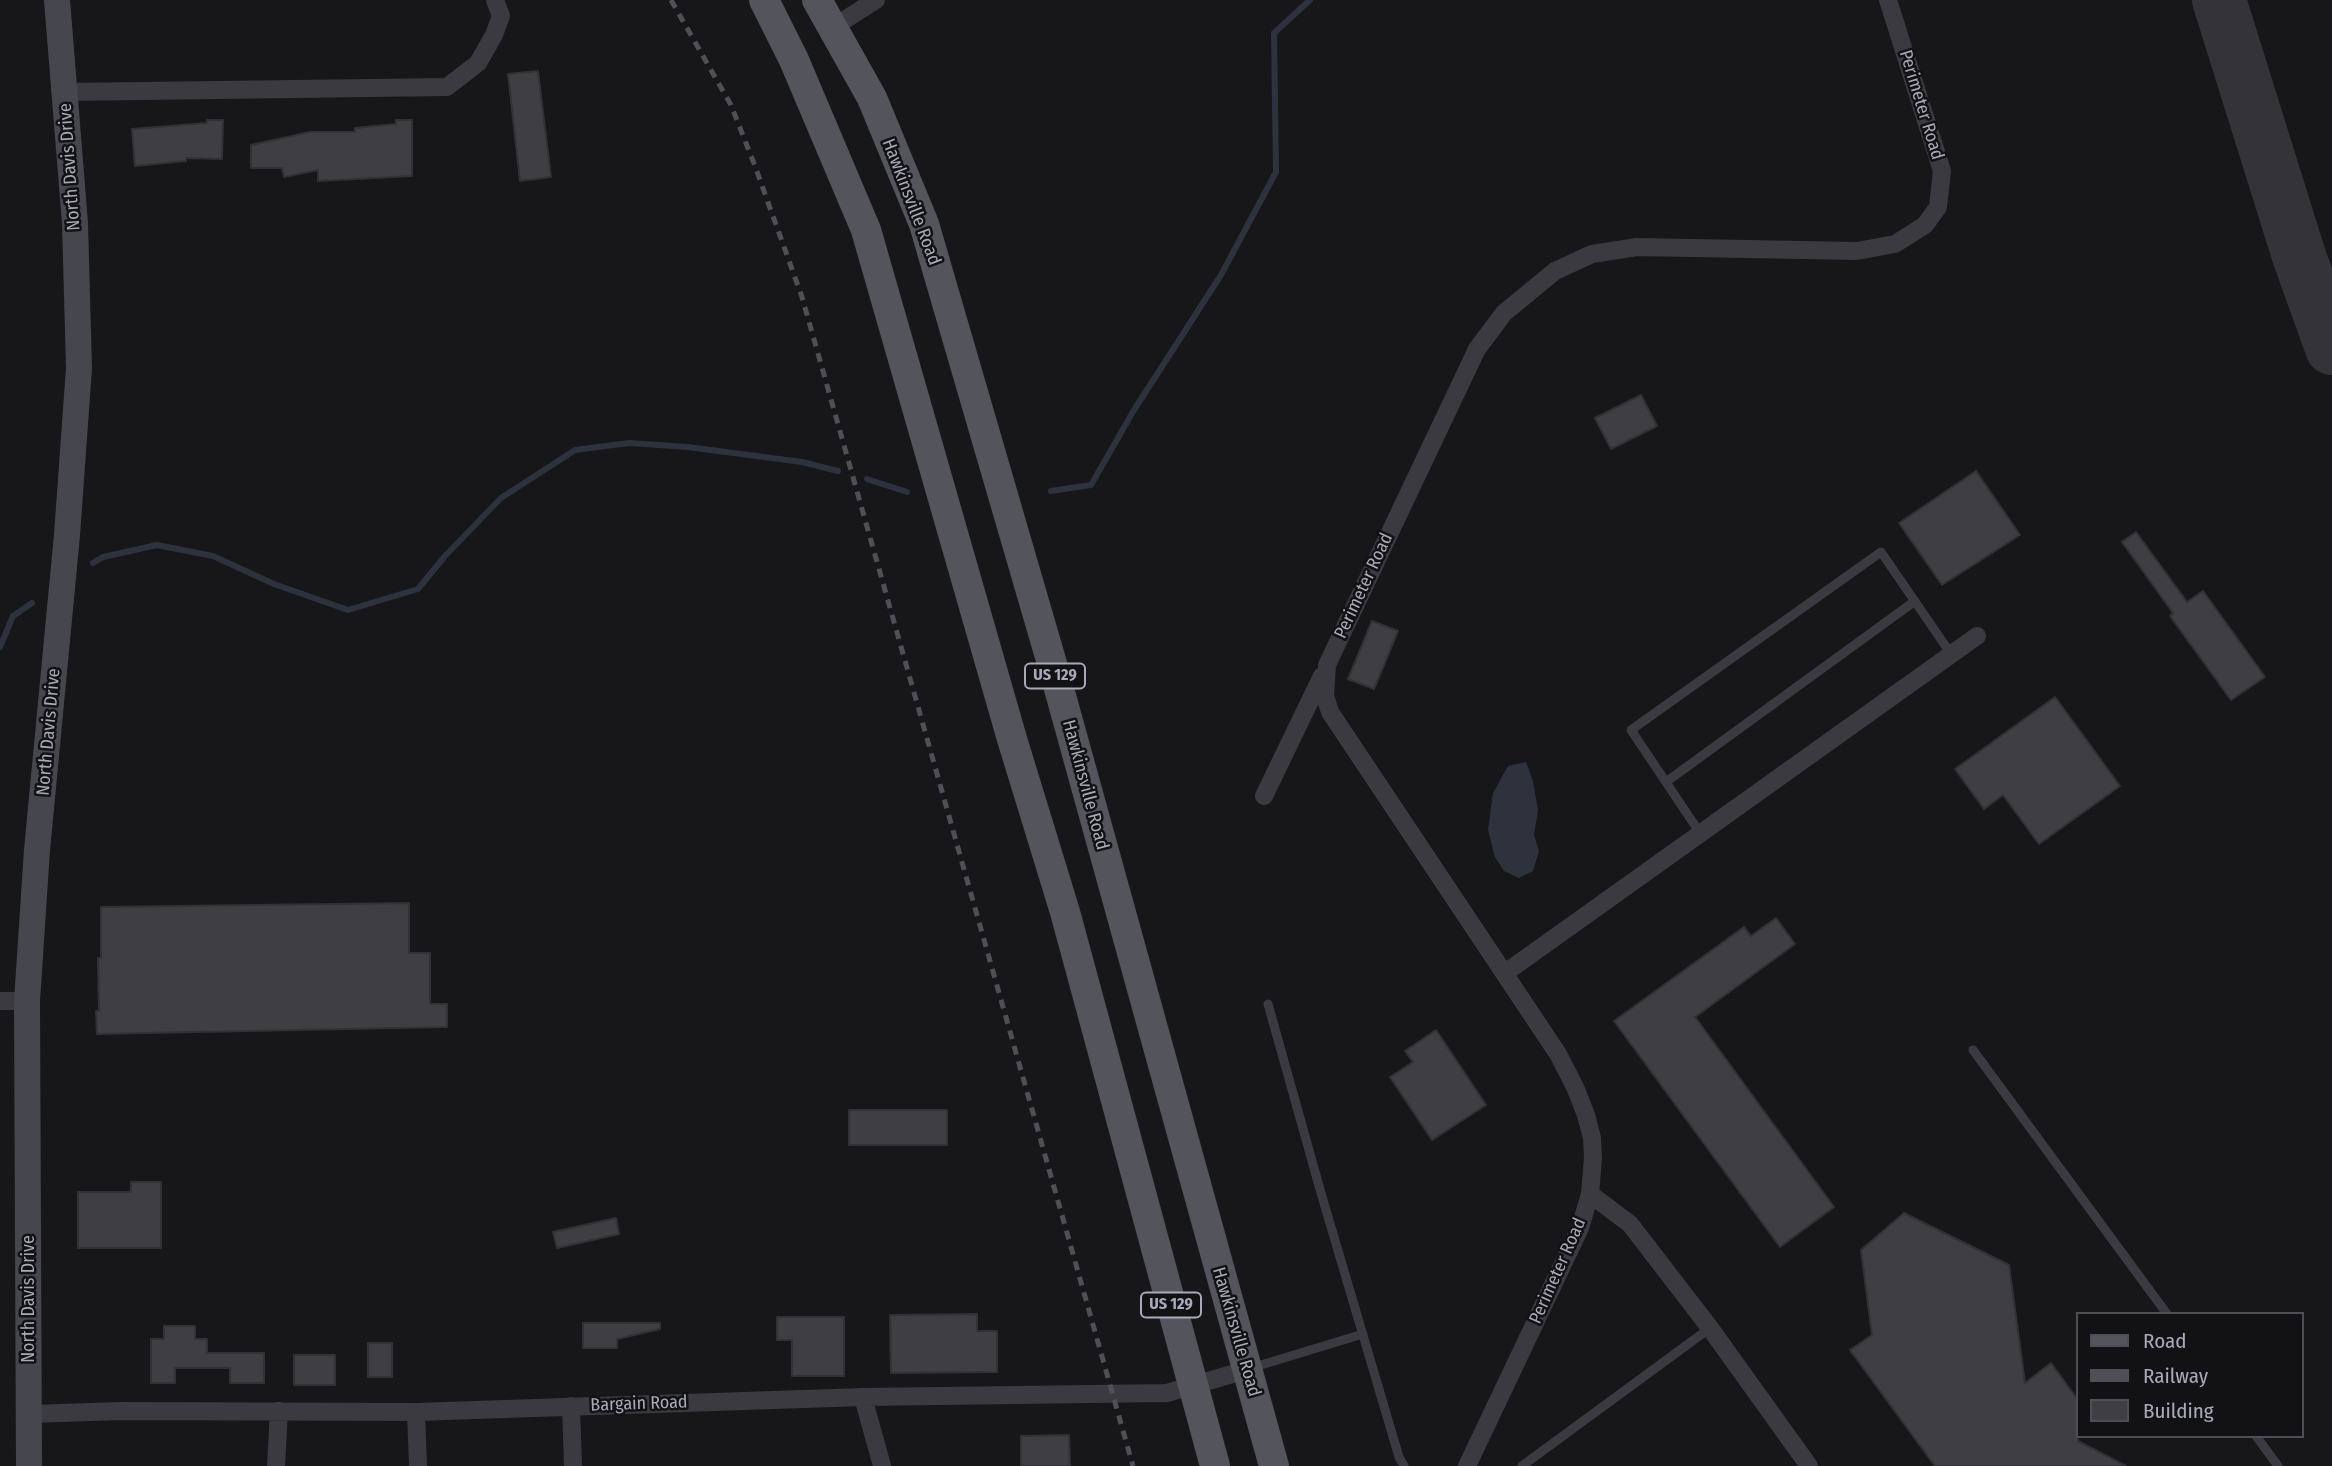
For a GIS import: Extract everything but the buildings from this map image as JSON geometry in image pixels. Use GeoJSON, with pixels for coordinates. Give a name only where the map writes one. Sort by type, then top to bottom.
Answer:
{"type":"FeatureCollection","features":[{"type":"Feature","properties":{"kind":"main road","name":"North Davis Drive"},"geometry":{"type":"LineString","coordinates":[[29,1466],[27,1001],[37,850],[67,535],[79,368],[75,223],[57,0]]}},
{"type":"Feature","properties":{"kind":"main road","name":"US 129"},"geometry":{"type":"LineString","coordinates":[[764,0],[794,60],[866,230],[1012,739],[1065,912],[1215,1466]]}},
{"type":"Feature","properties":{"kind":"main road","name":"Hawkinsville Road"},"geometry":{"type":"LineString","coordinates":[[817,0],[872,98],[924,224],[1049,654],[1274,1466]]}},
{"type":"Feature","properties":{"kind":"street"},"geometry":{"type":"LineString","coordinates":[[64,92],[447,87],[478,63],[494,35],[501,16],[495,0]]}},
{"type":"Feature","properties":{"kind":"street"},"geometry":{"type":"LineString","coordinates":[[832,28],[876,0]]}},
{"type":"Feature","properties":{"kind":"street","name":"Perimeter Road"},"geometry":{"type":"LineString","coordinates":[[1467,1466],[1580,1228],[1590,1194],[1592,1138],[1575,1087],[1558,1054],[1330,712],[1325,696],[1327,665],[1477,349],[1504,313],[1555,271],[1592,254],[1637,247],[1857,251],[1895,243],[1925,225],[1938,207],[1942,172],[1888,0]]}},
{"type":"Feature","properties":{"kind":"street"},"geometry":{"type":"LineString","coordinates":[[1505,973],[1977,636]]}},
{"type":"Feature","properties":{"kind":"street"},"geometry":{"type":"LineString","coordinates":[[1264,796],[1327,665]]}},
{"type":"Feature","properties":{"kind":"street"},"geometry":{"type":"LineString","coordinates":[[0,1001],[27,1001]]}},
{"type":"Feature","properties":{"kind":"street"},"geometry":{"type":"LineString","coordinates":[[1590,1194],[1630,1224],[1710,1328],[1809,1466]]}},
{"type":"Feature","properties":{"kind":"street","name":"Bargain Road"},"geometry":{"type":"LineString","coordinates":[[30,1414],[120,1411],[416,1412],[863,1397],[1167,1394],[1246,1370]]}},
{"type":"Feature","properties":{"kind":"street"},"geometry":{"type":"LineString","coordinates":[[863,1397],[882,1466]]}},
{"type":"Feature","properties":{"kind":"street"},"geometry":{"type":"LineString","coordinates":[[571,1406],[573,1466]]}},
{"type":"Feature","properties":{"kind":"street"},"geometry":{"type":"LineString","coordinates":[[276,1466],[279,1411]]}},
{"type":"Feature","properties":{"kind":"street"},"geometry":{"type":"LineString","coordinates":[[416,1412],[418,1466]]}},
{"type":"Feature","properties":{"kind":"lane"},"geometry":{"type":"LineString","coordinates":[[1700,833],[1631,730],[1881,552],[1951,654]]}},
{"type":"Feature","properties":{"kind":"lane"},"geometry":{"type":"LineString","coordinates":[[1666,782],[1915,601]]}},
{"type":"Feature","properties":{"kind":"lane"},"geometry":{"type":"LineString","coordinates":[[1268,1004],[1399,1457],[1404,1466]]}},
{"type":"Feature","properties":{"kind":"lane"},"geometry":{"type":"LineString","coordinates":[[1973,1049],[2166,1312]]}},
{"type":"Feature","properties":{"kind":"lane"},"geometry":{"type":"LineString","coordinates":[[1522,1466],[1710,1328]]}},
{"type":"Feature","properties":{"kind":"lane"},"geometry":{"type":"LineString","coordinates":[[1246,1370],[1363,1334]]}},
{"type":"Feature","properties":{"kind":"lane"},"geometry":{"type":"LineString","coordinates":[[2257,1438],[2278,1466]]}},
{"type":"Feature","properties":{"kind":"shaded area"},"geometry":{"type":"Polygon","coordinates":[[[1526,762],[1533,781],[1538,810],[1534,835],[1539,851],[1533,871],[1519,878],[1504,871],[1495,857],[1488,830],[1493,793],[1508,766],[1526,762]]]}},
{"type":"Feature","properties":{"kind":"waterway"},"geometry":{"type":"LineString","coordinates":[[1051,491],[1091,485],[1134,410],[1221,275],[1276,172],[1274,33],[1310,0]]}},
{"type":"Feature","properties":{"kind":"waterway"},"geometry":{"type":"LineString","coordinates":[[93,563],[103,557],[157,545],[213,556],[274,584],[348,610],[418,589],[445,556],[501,498],[575,450],[629,443],[688,447],[802,462],[838,471]]}},
{"type":"Feature","properties":{"kind":"waterway"},"geometry":{"type":"LineString","coordinates":[[867,479],[907,492]]}},
{"type":"Feature","properties":{"kind":"waterway"},"geometry":{"type":"LineString","coordinates":[[0,647],[13,616],[32,603]]}},
{"type":"Feature","properties":{"kind":"taxiway"},"geometry":{"type":"LineString","coordinates":[[2219,0],[2299,256],[2332,348]]}},
{"type":"Feature","properties":{"kind":"railway"},"geometry":{"type":"LineString","coordinates":[[671,0],[731,105],[802,297],[1133,1466]]}}]}
